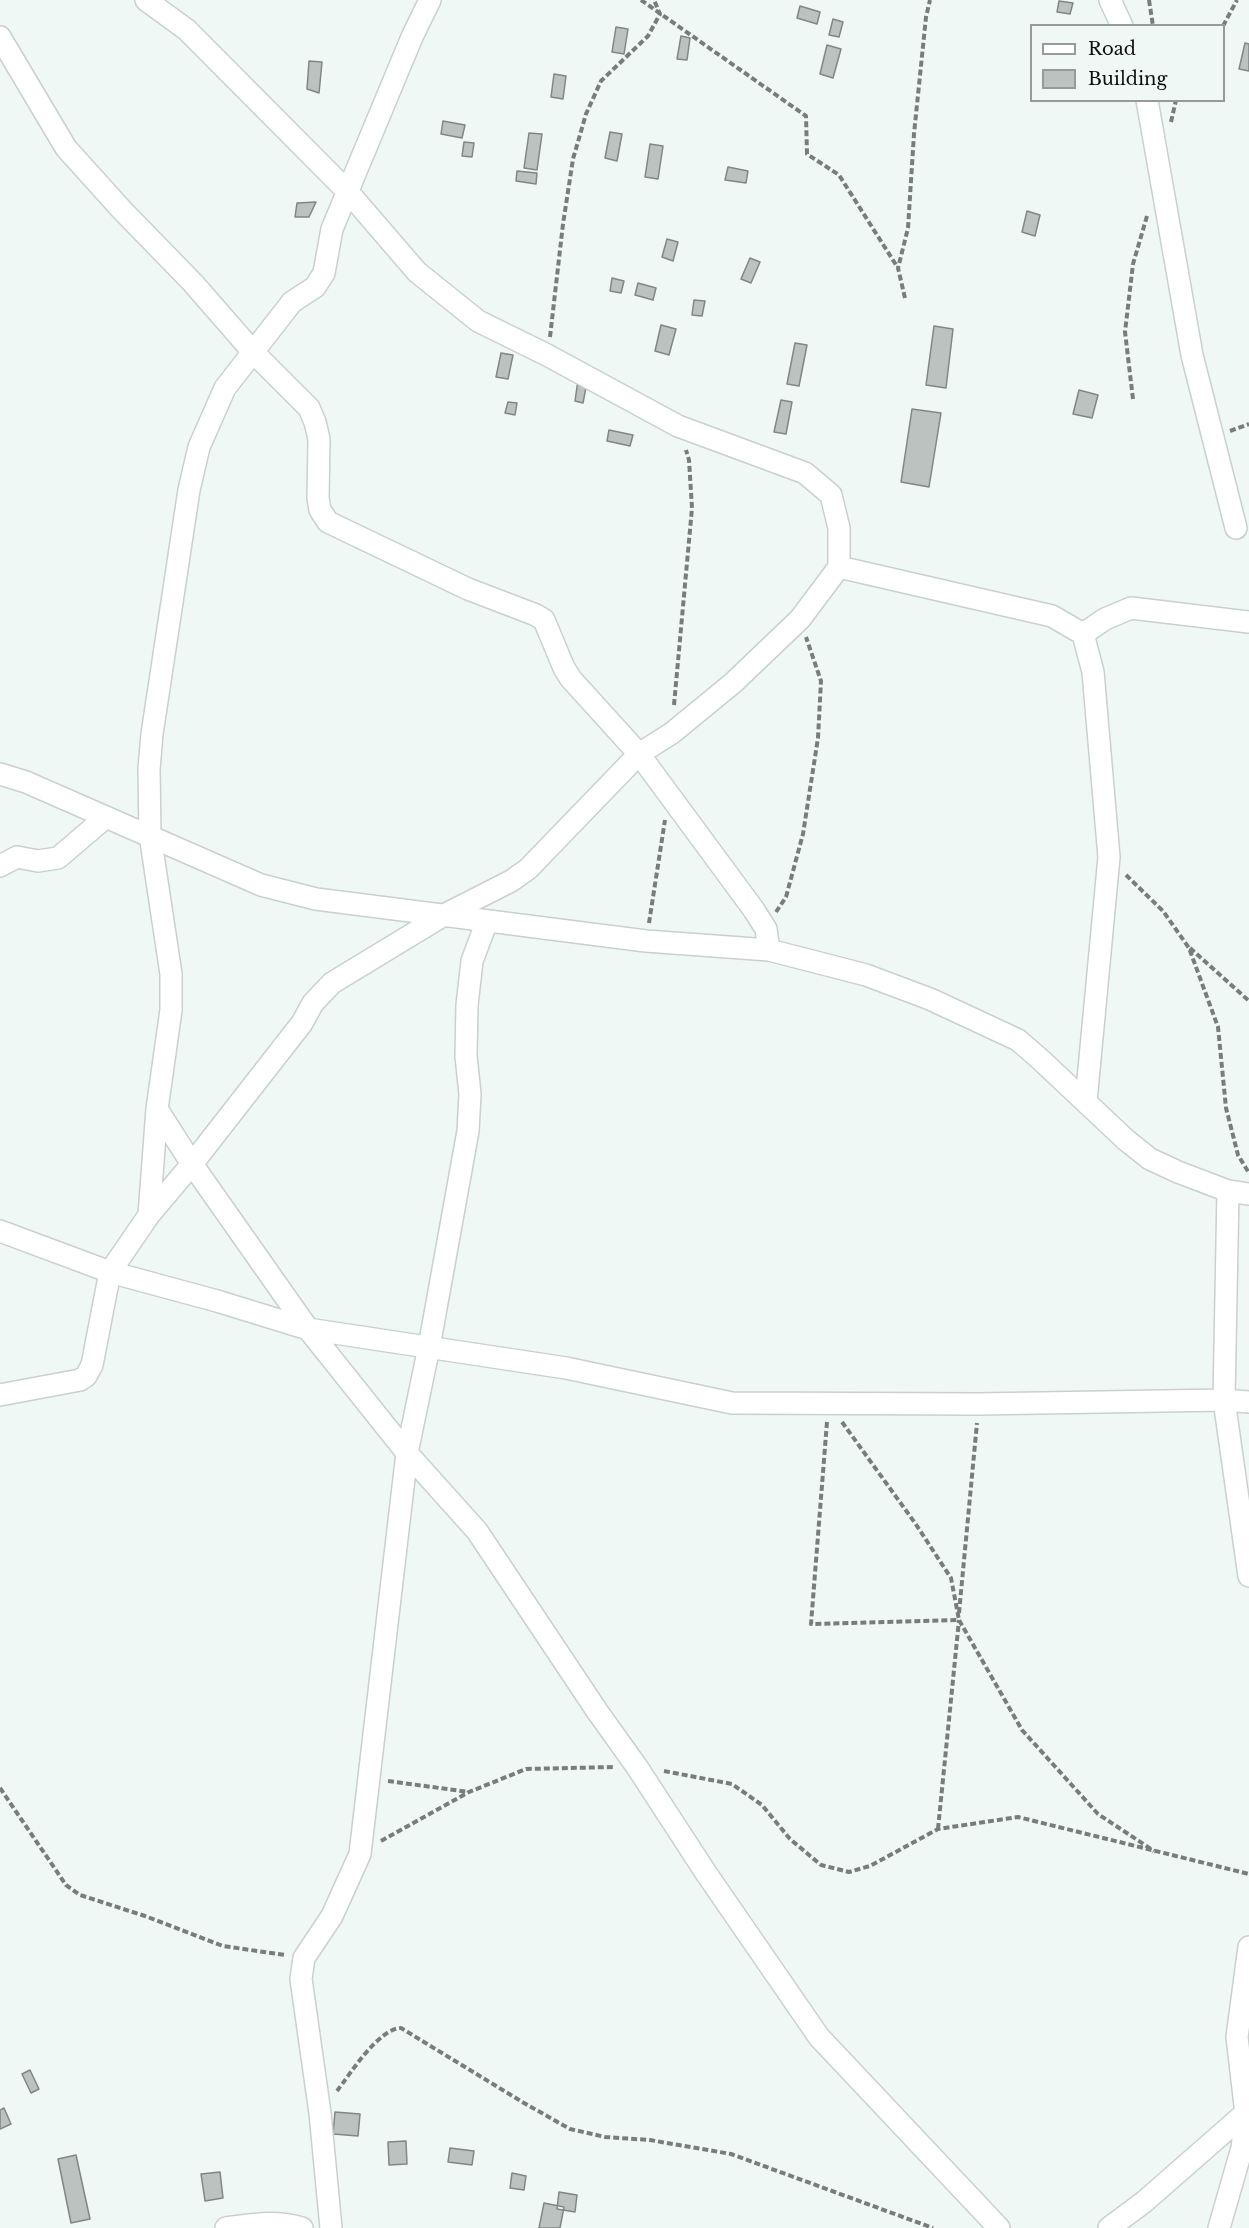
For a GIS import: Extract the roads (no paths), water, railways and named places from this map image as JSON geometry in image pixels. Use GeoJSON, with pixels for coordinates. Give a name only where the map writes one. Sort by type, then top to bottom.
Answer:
{"type":"FeatureCollection","features":[{"type":"Feature","properties":{"kind":"street"},"geometry":{"type":"LineString","coordinates":[[0,1395],[80,1380],[86,1376],[92,1365],[110,1272],[148,1215],[192,1164],[302,1023],[313,1003],[332,982],[444,915],[512,882],[528,869],[639,754],[672,733],[733,683],[800,620],[839,567],[839,528],[831,495],[805,472],[678,426],[547,355],[478,321],[417,272],[348,193],[187,30],[146,0]]}},
{"type":"Feature","properties":{"kind":"street"},"geometry":{"type":"LineString","coordinates":[[148,1215],[157,1109],[171,1010],[171,974],[150,835],[149,769],[152,734],[189,490],[199,447],[225,388],[292,302],[315,287],[324,273],[332,229],[376,120],[430,0]]}},
{"type":"Feature","properties":{"kind":"street"},"geometry":{"type":"LineString","coordinates":[[1110,0],[1121,24]]}},
{"type":"Feature","properties":{"kind":"street"},"geometry":{"type":"LineString","coordinates":[[0,37],[66,148],[193,283],[254,353],[309,408],[319,439],[318,498],[320,510],[328,522],[468,589],[544,620],[564,669],[639,754],[768,939]]}},
{"type":"Feature","properties":{"kind":"street"},"geometry":{"type":"LineString","coordinates":[[1147,102],[1191,356],[1236,528]]}},
{"type":"Feature","properties":{"kind":"street"},"geometry":{"type":"LineString","coordinates":[[839,567],[1052,616],[1083,634],[1093,672],[1109,857],[1086,1101]]}},
{"type":"Feature","properties":{"kind":"street"},"geometry":{"type":"LineString","coordinates":[[1083,634],[1105,618],[1131,608],[1249,622]]}},
{"type":"Feature","properties":{"kind":"street"},"geometry":{"type":"LineString","coordinates":[[0,774],[26,782],[261,885],[316,899],[646,941],[768,939],[930,999],[1018,1040],[1126,1140],[1150,1159],[1228,1191],[1249,1194]]}},
{"type":"Feature","properties":{"kind":"street"},"geometry":{"type":"LineString","coordinates":[[0,866],[17,857],[38,861],[58,858],[106,817]]}},
{"type":"Feature","properties":{"kind":"street"},"geometry":{"type":"LineString","coordinates":[[332,2228],[320,2113],[301,1979],[304,1958],[313,1941],[332,1916],[360,1854],[407,1454],[468,1131],[470,1094],[466,1056],[467,1005],[472,961],[487,921]]}},
{"type":"Feature","properties":{"kind":"street"},"geometry":{"type":"LineString","coordinates":[[157,1109],[192,1164],[308,1329],[407,1454],[477,1531],[819,2037],[999,2228]]}},
{"type":"Feature","properties":{"kind":"street"},"geometry":{"type":"LineString","coordinates":[[1228,1191],[1224,1400],[1249,1576]]}},
{"type":"Feature","properties":{"kind":"street"},"geometry":{"type":"LineString","coordinates":[[0,1231],[110,1272],[308,1329],[566,1368],[732,1403],[978,1404],[1224,1400],[1249,1402]]}},
{"type":"Feature","properties":{"kind":"street"},"geometry":{"type":"LineString","coordinates":[[1219,2228],[1242,2148],[1247,2112],[1237,2037],[1249,1947]]}},
{"type":"Feature","properties":{"kind":"street"},"geometry":{"type":"LineString","coordinates":[[1109,2228],[1144,2202],[1247,2112]]}},
{"type":"Feature","properties":{"kind":"street"},"geometry":{"type":"LineString","coordinates":[[226,2228],[263,2223],[286,2223],[302,2228]]}}]}
